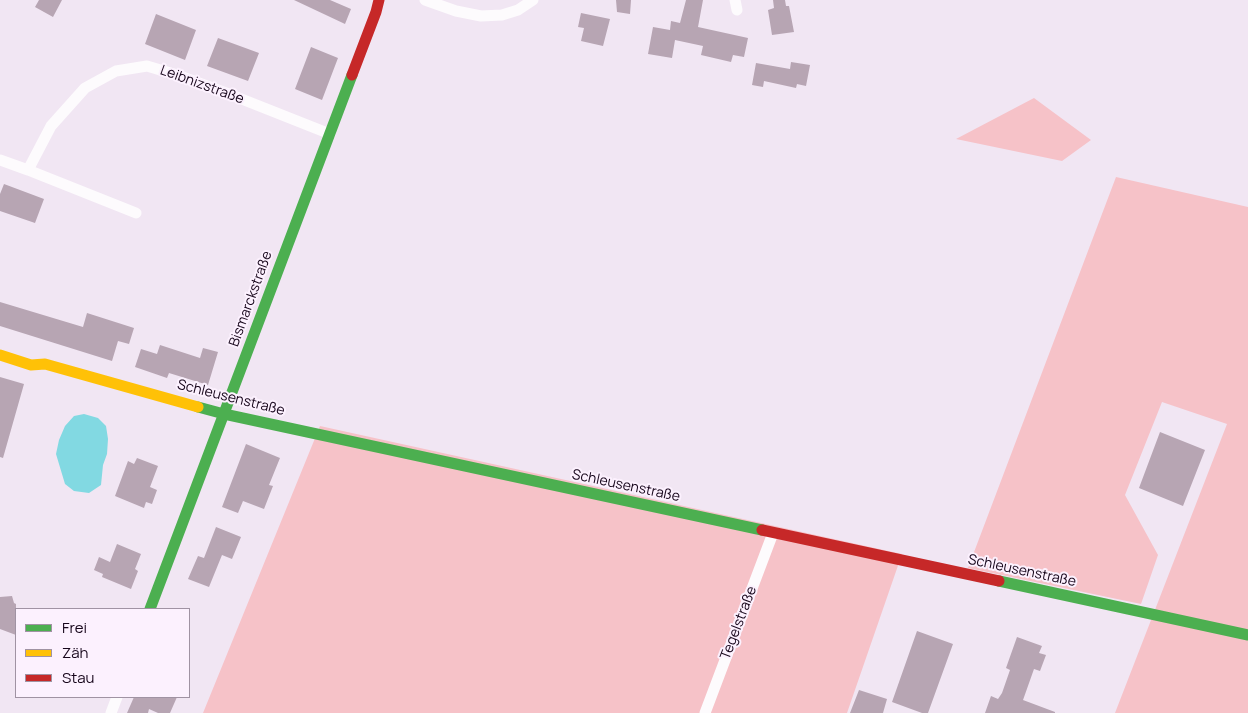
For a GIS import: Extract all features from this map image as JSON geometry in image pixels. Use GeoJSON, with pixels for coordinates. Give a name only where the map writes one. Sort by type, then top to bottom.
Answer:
{"type":"FeatureCollection","features":[{"type":"Feature","properties":{"kind":"street","name":"Bismarckstraße"},"geometry":{"type":"LineString","coordinates":[[150,608],[379,0]]}},
{"type":"Feature","properties":{"kind":"street"},"geometry":{"type":"LineString","coordinates":[[425,0],[456,11],[481,16],[502,15],[518,10],[533,0]]}},
{"type":"Feature","properties":{"kind":"street","name":"Leibnizstraße"},"geometry":{"type":"LineString","coordinates":[[28,170],[51,126],[85,88],[116,71],[147,66],[224,92],[330,134]]}},
{"type":"Feature","properties":{"kind":"street"},"geometry":{"type":"LineString","coordinates":[[0,160],[136,213]]}},
{"type":"Feature","properties":{"kind":"street","name":"Schleusenstraße"},"geometry":{"type":"LineString","coordinates":[[0,355],[31,365],[45,364],[224,414],[1248,635]]}},
{"type":"Feature","properties":{"kind":"street","name":"Tegelstraße"},"geometry":{"type":"LineString","coordinates":[[705,713],[773,533]]}},
{"type":"Feature","properties":{"kind":"street"},"geometry":{"type":"LineString","coordinates":[[111,713],[117,698]]}},
{"type":"Feature","properties":{"kind":"shaded area"},"geometry":{"type":"Polygon","coordinates":[[[1034,98],[1091,140],[1062,161],[956,139],[1034,98]]]}},
{"type":"Feature","properties":{"kind":"shaded area"},"geometry":{"type":"Polygon","coordinates":[[[1116,177],[1248,207],[1248,713],[1115,713],[1227,424],[1162,402],[1125,495],[1158,555],[1141,604],[968,568],[1116,177]]]}},
{"type":"Feature","properties":{"kind":"shaded area"},"geometry":{"type":"Polygon","coordinates":[[[320,426],[902,554],[847,713],[203,713],[320,426]]]}},
{"type":"Feature","properties":{"kind":"water"},"geometry":{"type":"Polygon","coordinates":[[[84,414],[98,418],[106,426],[108,439],[101,485],[89,493],[74,491],[65,484],[56,454],[65,426],[74,416],[84,414]]]}},
{"type":"Feature","properties":{"kind":"building"},"geometry":{"type":"Polygon","coordinates":[[[39,0],[62,0],[53,17],[35,7],[39,0]]]}},
{"type":"Feature","properties":{"kind":"building"},"geometry":{"type":"Polygon","coordinates":[[[294,0],[330,0],[351,9],[345,24],[294,0]]]}},
{"type":"Feature","properties":{"kind":"building"},"geometry":{"type":"Polygon","coordinates":[[[616,0],[631,0],[630,14],[617,12],[616,0]]]}},
{"type":"Feature","properties":{"kind":"building"},"geometry":{"type":"Polygon","coordinates":[[[686,0],[703,0],[698,27],[748,38],[744,57],[733,55],[731,62],[701,55],[703,46],[675,40],[672,58],[648,54],[653,27],[670,30],[671,21],[680,23],[686,0]]]}},
{"type":"Feature","properties":{"kind":"building"},"geometry":{"type":"Polygon","coordinates":[[[773,0],[785,0],[786,6],[789,6],[794,32],[772,35],[768,10],[774,8],[773,0]]]}},
{"type":"Feature","properties":{"kind":"building"},"geometry":{"type":"Polygon","coordinates":[[[581,13],[610,19],[603,46],[581,41],[584,28],[578,27],[581,13]]]}},
{"type":"Feature","properties":{"kind":"building"},"geometry":{"type":"Polygon","coordinates":[[[156,14],[196,30],[185,60],[145,44],[156,14]]]}},
{"type":"Feature","properties":{"kind":"building"},"geometry":{"type":"Polygon","coordinates":[[[218,38],[259,53],[248,81],[207,66],[218,38]]]}},
{"type":"Feature","properties":{"kind":"building"},"geometry":{"type":"Polygon","coordinates":[[[311,47],[338,58],[322,100],[295,89],[311,47]]]}},
{"type":"Feature","properties":{"kind":"building"},"geometry":{"type":"Polygon","coordinates":[[[791,62],[810,65],[806,86],[797,84],[796,88],[764,81],[763,87],[752,85],[756,63],[790,69],[791,62]]]}},
{"type":"Feature","properties":{"kind":"building"},"geometry":{"type":"Polygon","coordinates":[[[4,184],[44,199],[35,223],[0,211],[0,194],[4,184]]]}},
{"type":"Feature","properties":{"kind":"building"},"geometry":{"type":"Polygon","coordinates":[[[0,302],[83,327],[87,313],[134,328],[129,344],[118,341],[112,361],[0,326],[0,302]]]}},
{"type":"Feature","properties":{"kind":"building"},"geometry":{"type":"Polygon","coordinates":[[[160,345],[200,358],[203,348],[218,352],[208,385],[169,373],[167,378],[135,367],[141,349],[157,354],[160,345]]]}},
{"type":"Feature","properties":{"kind":"building"},"geometry":{"type":"Polygon","coordinates":[[[0,377],[24,384],[3,458],[0,457],[0,377]]]}},
{"type":"Feature","properties":{"kind":"building"},"geometry":{"type":"Polygon","coordinates":[[[1160,432],[1205,450],[1183,506],[1139,488],[1160,432]]]}},
{"type":"Feature","properties":{"kind":"building"},"geometry":{"type":"Polygon","coordinates":[[[246,444],[280,458],[269,485],[273,486],[264,509],[243,501],[238,513],[222,507],[246,444]]]}},
{"type":"Feature","properties":{"kind":"building"},"geometry":{"type":"Polygon","coordinates":[[[137,458],[158,466],[150,487],[157,490],[152,504],[146,502],[144,508],[115,496],[128,461],[134,464],[137,458]]]}},
{"type":"Feature","properties":{"kind":"building"},"geometry":{"type":"Polygon","coordinates":[[[216,527],[241,537],[232,559],[222,555],[209,587],[188,579],[198,556],[204,558],[216,527]]]}},
{"type":"Feature","properties":{"kind":"building"},"geometry":{"type":"Polygon","coordinates":[[[117,544],[141,554],[135,569],[138,571],[131,589],[102,577],[103,574],[94,570],[99,557],[110,562],[117,544]]]}},
{"type":"Feature","properties":{"kind":"building"},"geometry":{"type":"Polygon","coordinates":[[[12,596],[16,604],[15,635],[0,629],[0,597],[12,596]]]}},
{"type":"Feature","properties":{"kind":"building"},"geometry":{"type":"Polygon","coordinates":[[[917,631],[953,644],[928,713],[922,713],[892,702],[917,631]]]}},
{"type":"Feature","properties":{"kind":"building"},"geometry":{"type":"Polygon","coordinates":[[[1017,637],[1042,646],[1039,653],[1046,655],[1040,671],[1034,669],[1023,700],[1055,713],[985,713],[991,696],[998,699],[1002,693],[1010,670],[1006,668],[1017,637]]]}},
{"type":"Feature","properties":{"kind":"building"},"geometry":{"type":"Polygon","coordinates":[[[859,690],[887,699],[883,713],[850,713],[859,690]]]}},
{"type":"Feature","properties":{"kind":"building"},"geometry":{"type":"Polygon","coordinates":[[[134,698],[177,698],[170,713],[158,713],[149,709],[148,713],[127,713],[134,698]]]}},
{"type":"Feature","properties":{"kind":"traffic: fast"},"geometry":{"type":"LineString","coordinates":[[150,608],[352,75]]}},
{"type":"Feature","properties":{"kind":"traffic: fast"},"geometry":{"type":"LineString","coordinates":[[198,407],[762,530]]}},
{"type":"Feature","properties":{"kind":"traffic: fast"},"geometry":{"type":"LineString","coordinates":[[999,581],[1248,635]]}},
{"type":"Feature","properties":{"kind":"traffic: slow"},"geometry":{"type":"LineString","coordinates":[[0,355],[31,365],[45,364],[198,407]]}},
{"type":"Feature","properties":{"kind":"traffic: jam"},"geometry":{"type":"LineString","coordinates":[[352,75],[379,0]]}},
{"type":"Feature","properties":{"kind":"traffic: jam"},"geometry":{"type":"LineString","coordinates":[[762,530],[999,581]]}}]}
